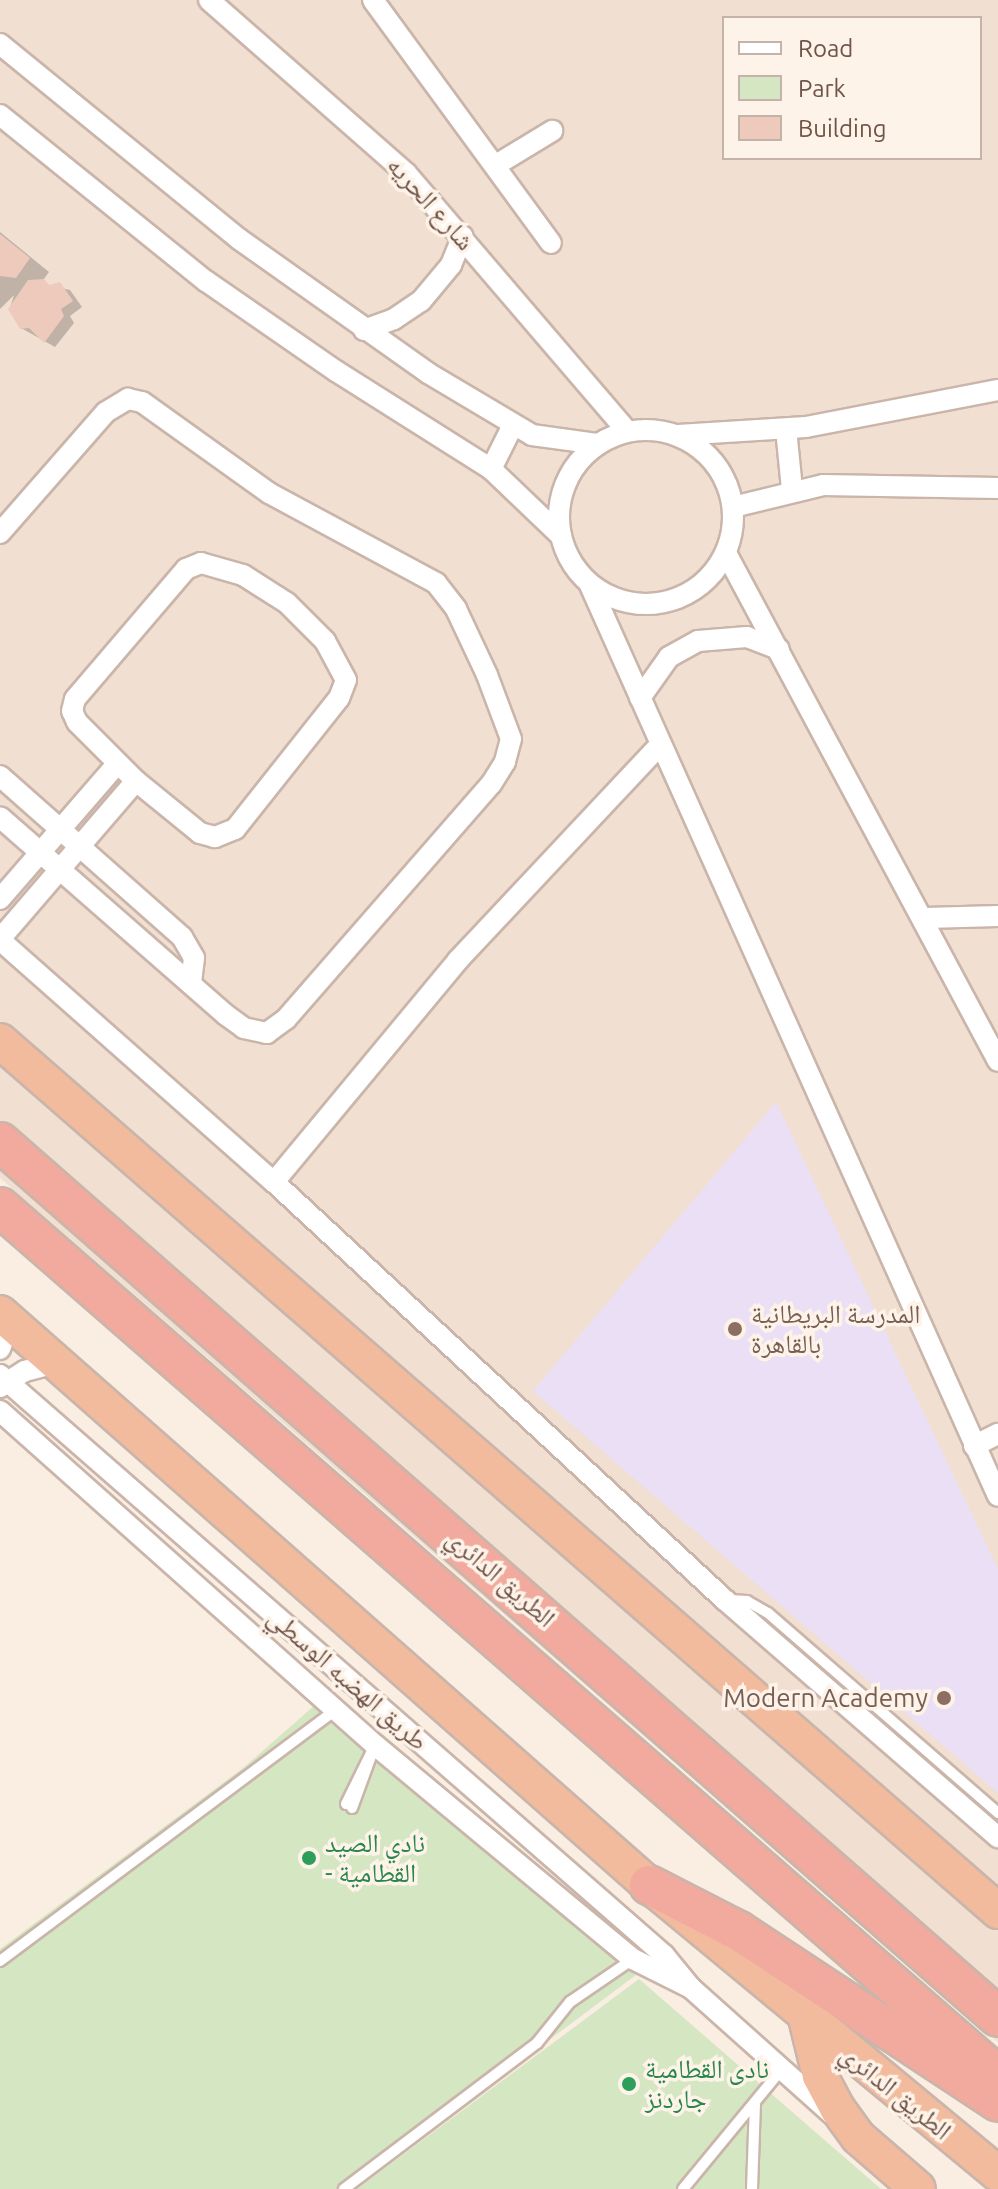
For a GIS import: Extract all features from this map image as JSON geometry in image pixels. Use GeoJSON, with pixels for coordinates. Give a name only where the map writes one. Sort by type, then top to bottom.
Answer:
{"type":"FeatureCollection","features":[{"type":"Feature","properties":{"kind":"highway"},"geometry":{"type":"LineString","coordinates":[[0,1041],[998,1911]]}},
{"type":"Feature","properties":{"kind":"highway","name":"الطريق الدائري"},"geometry":{"type":"LineString","coordinates":[[0,1142],[998,2017]]}},
{"type":"Feature","properties":{"kind":"highway","name":"الطريق الدائري"},"geometry":{"type":"LineString","coordinates":[[0,1207],[998,2076]]}},
{"type":"Feature","properties":{"kind":"highway","name":"الطريق الدائري"},"geometry":{"type":"LineString","coordinates":[[3,1328],[55,1363],[649,1885],[998,2174]]}},
{"type":"Feature","properties":{"kind":"highway"},"geometry":{"type":"LineString","coordinates":[[649,1885],[739,1931],[998,2102]]}},
{"type":"Feature","properties":{"kind":"highway"},"geometry":{"type":"LineString","coordinates":[[806,2018],[820,2076],[858,2137],[918,2189]]}},
{"type":"Feature","properties":{"kind":"street","name":"شارع الحريه"},"geometry":{"type":"LineString","coordinates":[[209,0],[377,144],[463,236],[627,431]]}},
{"type":"Feature","properties":{"kind":"street"},"geometry":{"type":"LineString","coordinates":[[373,0],[551,243]]}},
{"type":"Feature","properties":{"kind":"street"},"geometry":{"type":"LineString","coordinates":[[0,44],[178,191],[364,330],[512,427],[554,441],[598,444]]}},
{"type":"Feature","properties":{"kind":"street"},"geometry":{"type":"LineString","coordinates":[[0,115],[206,281],[336,371],[491,469],[561,536],[589,583],[998,1496]]}},
{"type":"Feature","properties":{"kind":"street"},"geometry":{"type":"LineString","coordinates":[[496,165],[552,131]]}},
{"type":"Feature","properties":{"kind":"street"},"geometry":{"type":"LineString","coordinates":[[364,330],[394,319],[421,301],[451,265],[463,236]]}},
{"type":"Feature","properties":{"kind":"street"},"geometry":{"type":"LineString","coordinates":[[561,536],[559,510],[565,484],[578,461],[598,444],[627,431],[675,435],[786,429],[998,390]]}},
{"type":"Feature","properties":{"kind":"street"},"geometry":{"type":"LineString","coordinates":[[0,533],[106,412],[135,399],[269,493],[436,583],[456,609],[504,715],[511,739],[501,771],[278,1027],[261,1034],[244,1028],[191,984],[0,817]]}},
{"type":"Feature","properties":{"kind":"street"},"geometry":{"type":"LineString","coordinates":[[491,469],[512,427]]}},
{"type":"Feature","properties":{"kind":"street"},"geometry":{"type":"LineString","coordinates":[[786,429],[792,489]]}},
{"type":"Feature","properties":{"kind":"street"},"geometry":{"type":"LineString","coordinates":[[589,583],[612,597],[638,604],[666,602],[690,592],[712,575],[726,553],[733,507],[715,462],[675,435]]}},
{"type":"Feature","properties":{"kind":"street"},"geometry":{"type":"LineString","coordinates":[[733,507],[792,489],[853,484],[998,488]]}},
{"type":"Feature","properties":{"kind":"street"},"geometry":{"type":"LineString","coordinates":[[726,553],[925,918],[998,1061]]}},
{"type":"Feature","properties":{"kind":"street"},"geometry":{"type":"LineString","coordinates":[[218,564],[266,588],[307,621],[341,662],[346,680],[339,698],[229,834],[200,833],[136,781],[77,722],[73,705],[193,565],[218,564]]}},
{"type":"Feature","properties":{"kind":"street"},"geometry":{"type":"LineString","coordinates":[[640,698],[669,657],[698,641],[747,637],[779,649]]}},
{"type":"Feature","properties":{"kind":"street"},"geometry":{"type":"LineString","coordinates":[[274,1182],[458,960],[661,744]]}},
{"type":"Feature","properties":{"kind":"street"},"geometry":{"type":"LineString","coordinates":[[0,899],[117,764]]}},
{"type":"Feature","properties":{"kind":"street"},"geometry":{"type":"LineString","coordinates":[[0,776],[182,937],[194,958],[191,984]]}},
{"type":"Feature","properties":{"kind":"street"},"geometry":{"type":"LineString","coordinates":[[136,781],[0,940],[274,1182],[725,1600],[848,1694],[921,1758],[998,1837]]}},
{"type":"Feature","properties":{"kind":"street"},"geometry":{"type":"LineString","coordinates":[[925,918],[998,916]]}},
{"type":"Feature","properties":{"kind":"street"},"geometry":{"type":"LineString","coordinates":[[2,1381],[55,1363]]}},
{"type":"Feature","properties":{"kind":"street","name":"طريق الهضبه الوسطي"},"geometry":{"type":"LineString","coordinates":[[2,1381],[664,1955],[691,1988],[858,2137]]}},
{"type":"Feature","properties":{"kind":"street","name":"طريق الهضبه الوسطي"},"geometry":{"type":"LineString","coordinates":[[0,1411],[375,1745],[633,1959],[691,1988]]}},
{"type":"Feature","properties":{"kind":"street"},"geometry":{"type":"LineString","coordinates":[[974,1446],[998,1434]]}},
{"type":"Feature","properties":{"kind":"street"},"geometry":{"type":"LineString","coordinates":[[375,1745],[397,1723]]}},
{"type":"Feature","properties":{"kind":"lane"},"geometry":{"type":"LineString","coordinates":[[0,1961],[335,1710]]}},
{"type":"Feature","properties":{"kind":"lane"},"geometry":{"type":"LineString","coordinates":[[349,1806],[375,1745]]}},
{"type":"Feature","properties":{"kind":"lane"},"geometry":{"type":"LineString","coordinates":[[921,1758],[998,1813]]}},
{"type":"Feature","properties":{"kind":"lane"},"geometry":{"type":"LineString","coordinates":[[344,2189],[537,2043],[570,2002],[633,1959]]}},
{"type":"Feature","properties":{"kind":"lane"},"geometry":{"type":"LineString","coordinates":[[683,2189],[782,2069]]}},
{"type":"Feature","properties":{"kind":"lane"},"geometry":{"type":"LineString","coordinates":[[752,2189],[755,2104]]}},
{"type":"Feature","properties":{"kind":"shaded area"},"geometry":{"type":"Polygon","coordinates":[[[0,0],[998,0],[998,2042],[0,1178],[0,0]]]}},
{"type":"Feature","properties":{"kind":"shaded area","name":"المدرسة البريطانية بالقاهرة"},"geometry":{"type":"Polygon","coordinates":[[[776,1102],[998,1569],[998,1793],[533,1391],[776,1102]]]}},
{"type":"Feature","properties":{"kind":"green space","name":"نادي الصيد - القطامية"},"geometry":{"type":"Polygon","coordinates":[[[315,1705],[636,1975],[350,2189],[0,2189],[0,1949],[243,1768],[315,1705]]]}},
{"type":"Feature","properties":{"kind":"green space","name":"نادى القطامية جاردنز"},"geometry":{"type":"Polygon","coordinates":[[[639,1979],[881,2189],[357,2189],[639,1979]]]}},
{"type":"Feature","properties":{"kind":"building"},"geometry":{"type":"Polygon","coordinates":[[[0,234],[30,258],[16,278],[0,276],[0,234]]]}},
{"type":"Feature","properties":{"kind":"building"},"geometry":{"type":"Polygon","coordinates":[[[44,279],[49,285],[60,282],[73,301],[61,309],[64,316],[44,343],[29,328],[20,329],[8,309],[28,280],[44,279]]]}},
{"type":"Feature","properties":{"kind":"place","name":"المدرسة البريطانية بالقاهرة"},"geometry":{"type":"Point","coordinates":[735,1329]}},
{"type":"Feature","properties":{"kind":"place","name":"Modern Academy"},"geometry":{"type":"Point","coordinates":[944,1698]}},
{"type":"Feature","properties":{"kind":"place","name":"نادي الصيد - القطامية"},"geometry":{"type":"Point","coordinates":[309,1858]}},
{"type":"Feature","properties":{"kind":"place","name":"نادى القطامية جاردنز"},"geometry":{"type":"Point","coordinates":[629,2084]}}]}
